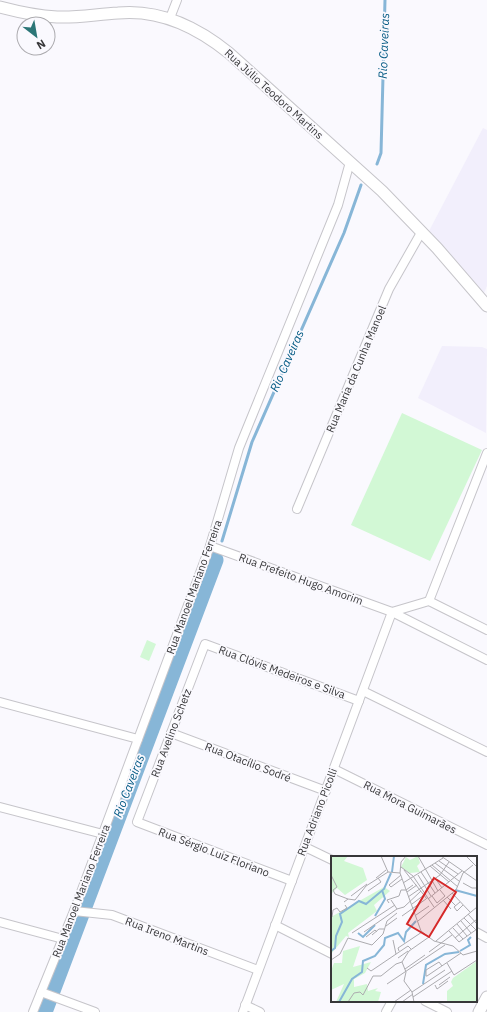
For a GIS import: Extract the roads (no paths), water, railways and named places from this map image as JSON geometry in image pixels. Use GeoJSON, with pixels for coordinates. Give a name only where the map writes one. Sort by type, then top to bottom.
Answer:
{"type":"FeatureCollection","features":[{"type":"Feature","properties":{"kind":"main road","name":"Rua Júlio Teodoro Martins"},"geometry":{"type":"LineString","coordinates":[[7,6],[29,14],[56,17],[144,12],[170,18],[193,28],[217,44],[382,191],[422,231],[487,306]]}},
{"type":"Feature","properties":{"kind":"main road"},"geometry":{"type":"LineString","coordinates":[[480,1012],[487,997]]}},
{"type":"Feature","properties":{"kind":"street"},"geometry":{"type":"LineString","coordinates":[[170,18],[177,0]]}},
{"type":"Feature","properties":{"kind":"street","name":"Rua Manoel Mariano Ferreira"},"geometry":{"type":"LineString","coordinates":[[33,1012],[43,992],[75,911],[210,546],[239,448],[331,222],[343,191],[350,162]]}},
{"type":"Feature","properties":{"kind":"street","name":"Rua Maria da Cunha Manoel"},"geometry":{"type":"LineString","coordinates":[[297,509],[389,289],[422,231]]}},
{"type":"Feature","properties":{"kind":"street"},"geometry":{"type":"LineString","coordinates":[[429,601],[487,453]]}},
{"type":"Feature","properties":{"kind":"street","name":"Rua Prefeito Hugo Amorim"},"geometry":{"type":"LineString","coordinates":[[210,546],[392,612],[487,660]]}},
{"type":"Feature","properties":{"kind":"street"},"geometry":{"type":"LineString","coordinates":[[392,612],[429,601],[487,630]]}},
{"type":"Feature","properties":{"kind":"street","name":"Rua Adriano Picolli"},"geometry":{"type":"LineString","coordinates":[[244,1008],[392,612]]}},
{"type":"Feature","properties":{"kind":"street","name":"Rua Clóvis Medeiros e Silva"},"geometry":{"type":"LineString","coordinates":[[205,644],[359,701]]}},
{"type":"Feature","properties":{"kind":"street","name":"Rua Avelino Schetz"},"geometry":{"type":"LineString","coordinates":[[137,822],[205,644]]}},
{"type":"Feature","properties":{"kind":"street"},"geometry":{"type":"LineString","coordinates":[[363,690],[487,752]]}},
{"type":"Feature","properties":{"kind":"street"},"geometry":{"type":"LineString","coordinates":[[0,702],[138,739]]}},
{"type":"Feature","properties":{"kind":"street","name":"Rua Otacílio Sodré"},"geometry":{"type":"LineString","coordinates":[[171,733],[326,791]]}},
{"type":"Feature","properties":{"kind":"street","name":"Rua Mora Guimarães"},"geometry":{"type":"LineString","coordinates":[[334,769],[487,845]]}},
{"type":"Feature","properties":{"kind":"street"},"geometry":{"type":"LineString","coordinates":[[0,807],[103,834]]}},
{"type":"Feature","properties":{"kind":"street","name":"Rua Sérgio Luiz Floriano"},"geometry":{"type":"LineString","coordinates":[[137,822],[292,881]]}},
{"type":"Feature","properties":{"kind":"street"},"geometry":{"type":"LineString","coordinates":[[305,847],[331,860]]}},
{"type":"Feature","properties":{"kind":"street","name":"Rua Ireno Martins"},"geometry":{"type":"LineString","coordinates":[[75,911],[112,915],[258,970]]}},
{"type":"Feature","properties":{"kind":"street"},"geometry":{"type":"LineString","coordinates":[[0,922],[63,939]]}},
{"type":"Feature","properties":{"kind":"street"},"geometry":{"type":"LineString","coordinates":[[275,925],[331,953]]}},
{"type":"Feature","properties":{"kind":"street"},"geometry":{"type":"LineString","coordinates":[[477,933],[487,938]]}},
{"type":"Feature","properties":{"kind":"street"},"geometry":{"type":"LineString","coordinates":[[43,992],[95,1012]]}},
{"type":"Feature","properties":{"kind":"street"},"geometry":{"type":"LineString","coordinates":[[386,1012],[391,1002]]}},
{"type":"Feature","properties":{"kind":"street"},"geometry":{"type":"LineString","coordinates":[[427,1002],[447,1012]]}},
{"type":"Feature","properties":{"kind":"street"},"geometry":{"type":"LineString","coordinates":[[244,1008],[260,1012]]}},
{"type":"Feature","properties":{"kind":"waterway","name":"Rio Caveiras"},"geometry":{"type":"LineString","coordinates":[[377,164],[381,153],[385,0]]}},
{"type":"Feature","properties":{"kind":"waterway","name":"Rio Caveiras"},"geometry":{"type":"LineString","coordinates":[[222,541],[252,442],[344,233],[361,185]]}},
{"type":"Feature","properties":{"kind":"waterway","name":"Rio Caveiras"},"geometry":{"type":"LineString","coordinates":[[44,1012],[215,560]]}}]}
